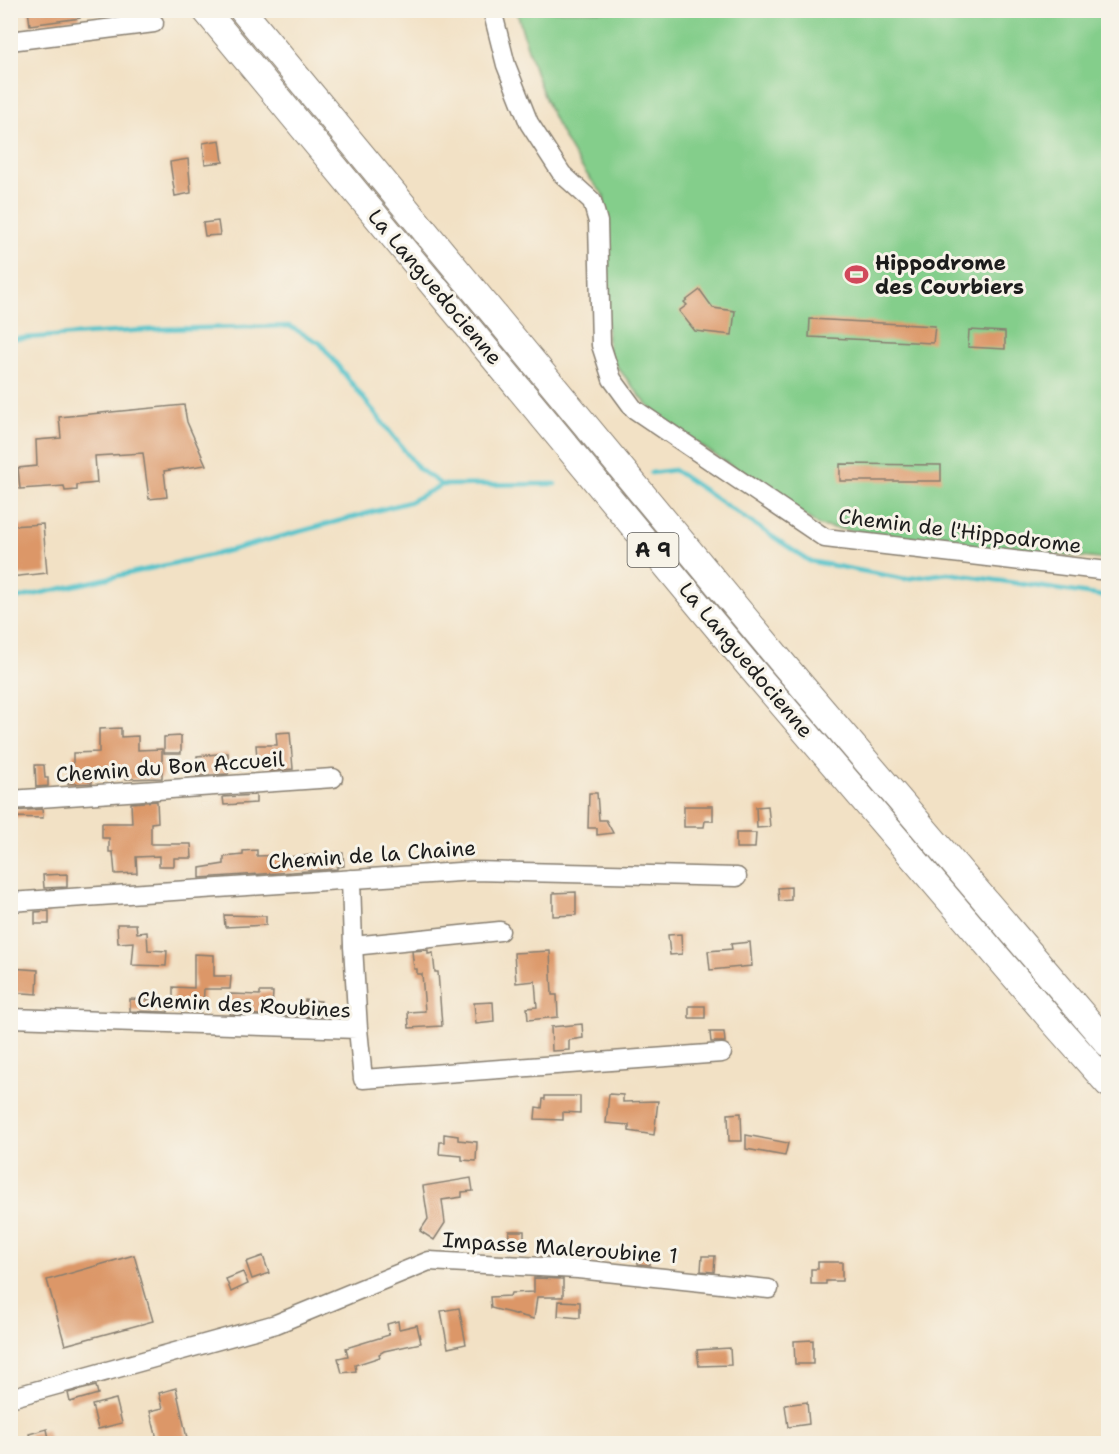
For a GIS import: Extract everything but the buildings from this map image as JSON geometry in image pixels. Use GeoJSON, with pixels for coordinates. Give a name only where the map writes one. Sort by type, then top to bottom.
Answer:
{"type":"FeatureCollection","features":[{"type":"Feature","properties":{"kind":"highway","name":"La Languedocienne"},"geometry":{"type":"LineString","coordinates":[[205,10],[749,666],[1108,1084]]}},
{"type":"Feature","properties":{"kind":"highway","name":"La Languedocienne"},"geometry":{"type":"LineString","coordinates":[[242,10],[785,666],[1108,1044]]}},
{"type":"Feature","properties":{"kind":"street","name":"Chemin de l'Hippodrome"},"geometry":{"type":"LineString","coordinates":[[492,10],[506,65],[529,123],[562,174],[592,201],[598,222],[601,345],[612,379],[634,409],[825,538],[1108,571]]}},
{"type":"Feature","properties":{"kind":"street"},"geometry":{"type":"LineString","coordinates":[[10,41],[154,23]]}},
{"type":"Feature","properties":{"kind":"street","name":"Chemin du Bon Accueil"},"geometry":{"type":"LineString","coordinates":[[10,801],[333,778]]}},
{"type":"Feature","properties":{"kind":"street","name":"Chemin de la Chaine"},"geometry":{"type":"LineString","coordinates":[[10,902],[474,870],[737,877]]}},
{"type":"Feature","properties":{"kind":"street"},"geometry":{"type":"LineString","coordinates":[[351,879],[358,1029]]}},
{"type":"Feature","properties":{"kind":"street"},"geometry":{"type":"LineString","coordinates":[[353,946],[500,931]]}},
{"type":"Feature","properties":{"kind":"street","name":"Chemin des Roubines"},"geometry":{"type":"LineString","coordinates":[[10,1018],[358,1029],[363,1079],[722,1053]]}},
{"type":"Feature","properties":{"kind":"street","name":"Impasse Maleroubine 1"},"geometry":{"type":"LineString","coordinates":[[10,1398],[276,1324],[429,1261],[578,1269],[769,1289]]}},
{"type":"Feature","properties":{"kind":"green space","name":"Hippodrome des Courbiers"},"geometry":{"type":"Polygon","coordinates":[[[517,11],[1108,11],[1108,560],[901,538],[820,526],[663,420],[644,401],[608,355],[604,195],[587,175],[560,132],[531,60],[517,11]]]}},
{"type":"Feature","properties":{"kind":"waterway"},"geometry":{"type":"LineString","coordinates":[[10,339],[161,329],[289,326],[320,343],[419,469],[442,485],[555,484]]}},
{"type":"Feature","properties":{"kind":"waterway"},"geometry":{"type":"LineString","coordinates":[[651,473],[674,470],[809,561],[905,579],[948,573],[1108,597]]}},
{"type":"Feature","properties":{"kind":"waterway"},"geometry":{"type":"LineString","coordinates":[[10,600],[220,553],[409,502],[442,485]]}},
{"type":"Feature","properties":{"kind":"place","name":"Hippodrome des Courbiers"},"geometry":{"type":"Point","coordinates":[857,275]}}]}
